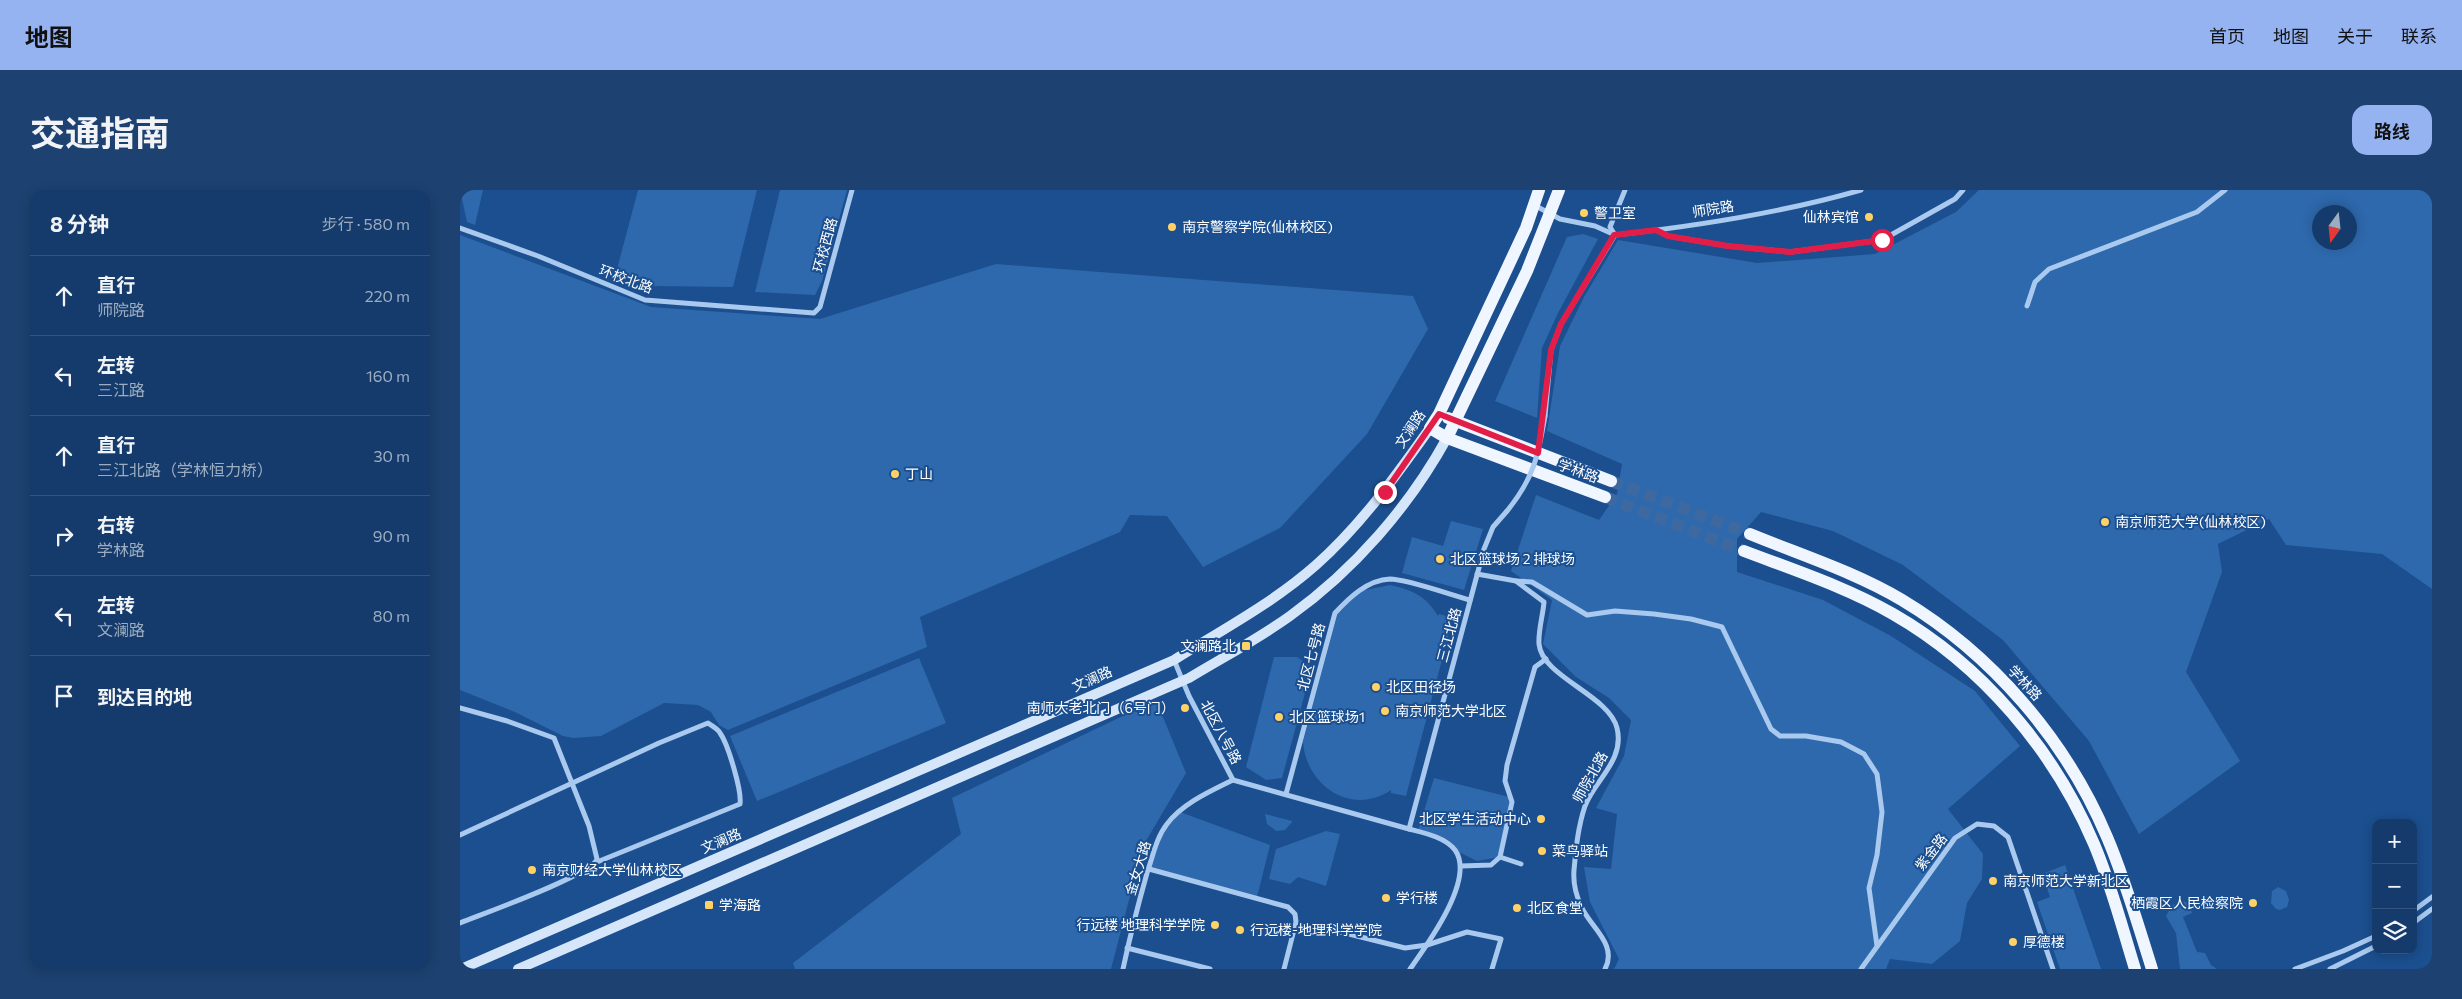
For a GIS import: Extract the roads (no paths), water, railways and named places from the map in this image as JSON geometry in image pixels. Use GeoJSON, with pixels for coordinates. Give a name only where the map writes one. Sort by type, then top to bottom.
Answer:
{"type":"FeatureCollection","features":[{"type":"Feature","properties":{"kind":"main road","name":"文澜路"},"geometry":{"type":"LineString","coordinates":[[461,969],[1174,660],[1276,596],[1316,565],[1385,492],[1430,428],[1439,414],[1526,228],[1539,190]]}},
{"type":"Feature","properties":{"kind":"main road"},"geometry":{"type":"LineString","coordinates":[[518,969],[1184,680],[1290,616],[1370,545],[1402,509],[1431,467],[1455,422],[1527,271],[1559,190]]}},
{"type":"Feature","properties":{"kind":"main road","name":"学林路"},"geometry":{"type":"LineString","coordinates":[[1439,414],[1455,422],[1611,481]]}},
{"type":"Feature","properties":{"kind":"main road","name":"学林路"},"geometry":{"type":"LineString","coordinates":[[1430,428],[1447,438],[1605,497]]}},
{"type":"Feature","properties":{"kind":"main road","name":"学林路"},"geometry":{"type":"LineString","coordinates":[[1750,534],[1857,577],[1902,600],[1947,631],[1994,672],[2060,750],[2084,789],[2107,837],[2152,969]]}},
{"type":"Feature","properties":{"kind":"main road"},"geometry":{"type":"LineString","coordinates":[[1744,551],[1849,591],[1894,615],[1937,644],[1984,684],[2009,710],[2048,760],[2069,794],[2090,835],[2109,886],[2135,969]]}},
{"type":"Feature","properties":{"kind":"street","name":"环校西路"},"geometry":{"type":"LineString","coordinates":[[820,306],[852,190]]}},
{"type":"Feature","properties":{"kind":"street"},"geometry":{"type":"LineString","coordinates":[[1614,235],[1610,228],[1625,190]]}},
{"type":"Feature","properties":{"kind":"street","name":"师院路"},"geometry":{"type":"LineString","coordinates":[[1614,235],[1656,230],[1827,200],[1861,190]]}},
{"type":"Feature","properties":{"kind":"street","name":"师院路"},"geometry":{"type":"LineString","coordinates":[[1656,230],[1668,236],[1728,246],[1790,252],[1837,246],[1882,240],[1955,199],[1963,190]]}},
{"type":"Feature","properties":{"kind":"street"},"geometry":{"type":"LineString","coordinates":[[2027,306],[2035,282],[2049,269],[2197,212],[2225,190]]}},
{"type":"Feature","properties":{"kind":"street"},"geometry":{"type":"LineString","coordinates":[[1534,205],[1560,218],[1595,226],[1614,235]]}},
{"type":"Feature","properties":{"kind":"street","name":"环校北路"},"geometry":{"type":"LineString","coordinates":[[460,228],[538,256],[644,300],[814,313],[820,306]]}},
{"type":"Feature","properties":{"kind":"street","name":"三江北路"},"geometry":{"type":"LineString","coordinates":[[1409,829],[1477,574],[1493,527],[1520,496],[1534,470],[1545,416],[1551,350],[1561,324],[1614,235]]}},
{"type":"Feature","properties":{"kind":"street"},"geometry":{"type":"LineString","coordinates":[[1477,574],[1516,582],[1532,582],[1587,615],[1615,611],[1654,614],[1691,619],[1722,627],[1771,729],[1780,736],[1806,736],[1841,742],[1864,754],[1877,774],[1882,812],[1877,856],[1869,888],[1877,946]]}},
{"type":"Feature","properties":{"kind":"street","name":"北区七号路"},"geometry":{"type":"LineString","coordinates":[[1286,794],[1334,613],[1351,596],[1372,583],[1391,579],[1470,600]]}},
{"type":"Feature","properties":{"kind":"street"},"geometry":{"type":"LineString","coordinates":[[1461,866],[1491,865],[1500,857],[1512,802],[1505,781],[1507,765],[1535,667],[1546,659],[1539,645],[1544,602],[1516,582]]}},
{"type":"Feature","properties":{"kind":"street","name":"师院北路"},"geometry":{"type":"LineString","coordinates":[[1546,659],[1563,676],[1600,703],[1617,728],[1617,753],[1586,805],[1577,836],[1573,880],[1582,907],[1608,948],[1609,962],[1605,969]]}},
{"type":"Feature","properties":{"kind":"street","name":"北区八号路"},"geometry":{"type":"LineString","coordinates":[[1174,660],[1184,680],[1189,696],[1234,780]]}},
{"type":"Feature","properties":{"kind":"street"},"geometry":{"type":"LineString","coordinates":[[460,708],[507,721],[554,738],[589,826],[597,862]]}},
{"type":"Feature","properties":{"kind":"street"},"geometry":{"type":"LineString","coordinates":[[460,835],[571,783],[708,723],[720,732],[736,775],[741,797],[740,804],[597,862],[592,868],[557,884],[460,923]]}},
{"type":"Feature","properties":{"kind":"street"},"geometry":{"type":"LineString","coordinates":[[1234,780],[1409,829],[1442,840],[1455,850],[1461,866],[1448,910],[1410,969]]}},
{"type":"Feature","properties":{"kind":"street","name":"金女大路"},"geometry":{"type":"LineString","coordinates":[[1123,969],[1148,869],[1158,839],[1168,823],[1203,795],[1234,780]]}},
{"type":"Feature","properties":{"kind":"street","name":"紫金路"},"geometry":{"type":"LineString","coordinates":[[1861,969],[1955,838],[1977,824],[1994,826],[2008,837],[2053,969]]}},
{"type":"Feature","properties":{"kind":"street"},"geometry":{"type":"LineString","coordinates":[[1500,857],[1521,864]]}},
{"type":"Feature","properties":{"kind":"street"},"geometry":{"type":"LineString","coordinates":[[1148,869],[1288,907],[1295,914],[1296,922],[1284,969]]}},
{"type":"Feature","properties":{"kind":"street"},"geometry":{"type":"LineString","coordinates":[[2416,909],[2432,896]]}},
{"type":"Feature","properties":{"kind":"street"},"geometry":{"type":"LineString","coordinates":[[2417,920],[2432,909]]}},
{"type":"Feature","properties":{"kind":"street"},"geometry":{"type":"LineString","coordinates":[[1325,928],[1406,948],[1427,945],[1467,932],[1501,939],[1492,969]]}},
{"type":"Feature","properties":{"kind":"street"},"geometry":{"type":"LineString","coordinates":[[2296,969],[2372,938]]}},
{"type":"Feature","properties":{"kind":"street"},"geometry":{"type":"LineString","coordinates":[[1127,948],[1210,969]]}},
{"type":"Feature","properties":{"kind":"street"},"geometry":{"type":"LineString","coordinates":[[2330,969],[2372,948]]}},
{"type":"Feature","properties":{"kind":"tunnel"},"geometry":{"type":"LineString","coordinates":[[1611,481],[1750,534]]}},
{"type":"Feature","properties":{"kind":"tunnel"},"geometry":{"type":"LineString","coordinates":[[1605,497],[1744,551]]}},
{"type":"Feature","properties":{"kind":"place","name":"警卫室"},"geometry":{"type":"Point","coordinates":[1584,213]}},
{"type":"Feature","properties":{"kind":"place","name":"仙林宾馆"},"geometry":{"type":"Point","coordinates":[1869,217]}},
{"type":"Feature","properties":{"kind":"place","name":"南京警察学院(仙林校区)"},"geometry":{"type":"Point","coordinates":[1172,227]}},
{"type":"Feature","properties":{"kind":"place","name":"丁山"},"geometry":{"type":"Point","coordinates":[895,474]}},
{"type":"Feature","properties":{"kind":"place","name":"南京师范大学(仙林校区)"},"geometry":{"type":"Point","coordinates":[2105,522]}},
{"type":"Feature","properties":{"kind":"place","name":"北区篮球场 2 排球场"},"geometry":{"type":"Point","coordinates":[1440,559]}},
{"type":"Feature","properties":{"kind":"place","name":"文澜路北"},"geometry":{"type":"Point","coordinates":[1246,646]}},
{"type":"Feature","properties":{"kind":"place","name":"北区田径场"},"geometry":{"type":"Point","coordinates":[1376,687]}},
{"type":"Feature","properties":{"kind":"place","name":"南师大老北门（6号门）"},"geometry":{"type":"Point","coordinates":[1185,708]}},
{"type":"Feature","properties":{"kind":"place","name":"南京师范大学北区"},"geometry":{"type":"Point","coordinates":[1385,711]}},
{"type":"Feature","properties":{"kind":"place","name":"北区篮球场1"},"geometry":{"type":"Point","coordinates":[1279,717]}},
{"type":"Feature","properties":{"kind":"place","name":"北区学生活动中心"},"geometry":{"type":"Point","coordinates":[1541,819]}},
{"type":"Feature","properties":{"kind":"place","name":"菜鸟驿站"},"geometry":{"type":"Point","coordinates":[1542,851]}},
{"type":"Feature","properties":{"kind":"place","name":"南京财经大学仙林校区"},"geometry":{"type":"Point","coordinates":[532,870]}},
{"type":"Feature","properties":{"kind":"place","name":"南京师范大学新北区"},"geometry":{"type":"Point","coordinates":[1993,881]}},
{"type":"Feature","properties":{"kind":"place","name":"学行楼"},"geometry":{"type":"Point","coordinates":[1386,898]}},
{"type":"Feature","properties":{"kind":"place","name":"栖霞区人民检察院"},"geometry":{"type":"Point","coordinates":[2253,903]}},
{"type":"Feature","properties":{"kind":"place","name":"学海路"},"geometry":{"type":"Point","coordinates":[709,905]}},
{"type":"Feature","properties":{"kind":"place","name":"北区食堂"},"geometry":{"type":"Point","coordinates":[1517,908]}},
{"type":"Feature","properties":{"kind":"place","name":"行远楼 地理科学学院"},"geometry":{"type":"Point","coordinates":[1215,925]}},
{"type":"Feature","properties":{"kind":"place","name":"行远楼-地理科学学院"},"geometry":{"type":"Point","coordinates":[1240,930]}},
{"type":"Feature","properties":{"kind":"place","name":"厚德楼"},"geometry":{"type":"Point","coordinates":[2013,942]}}]}
